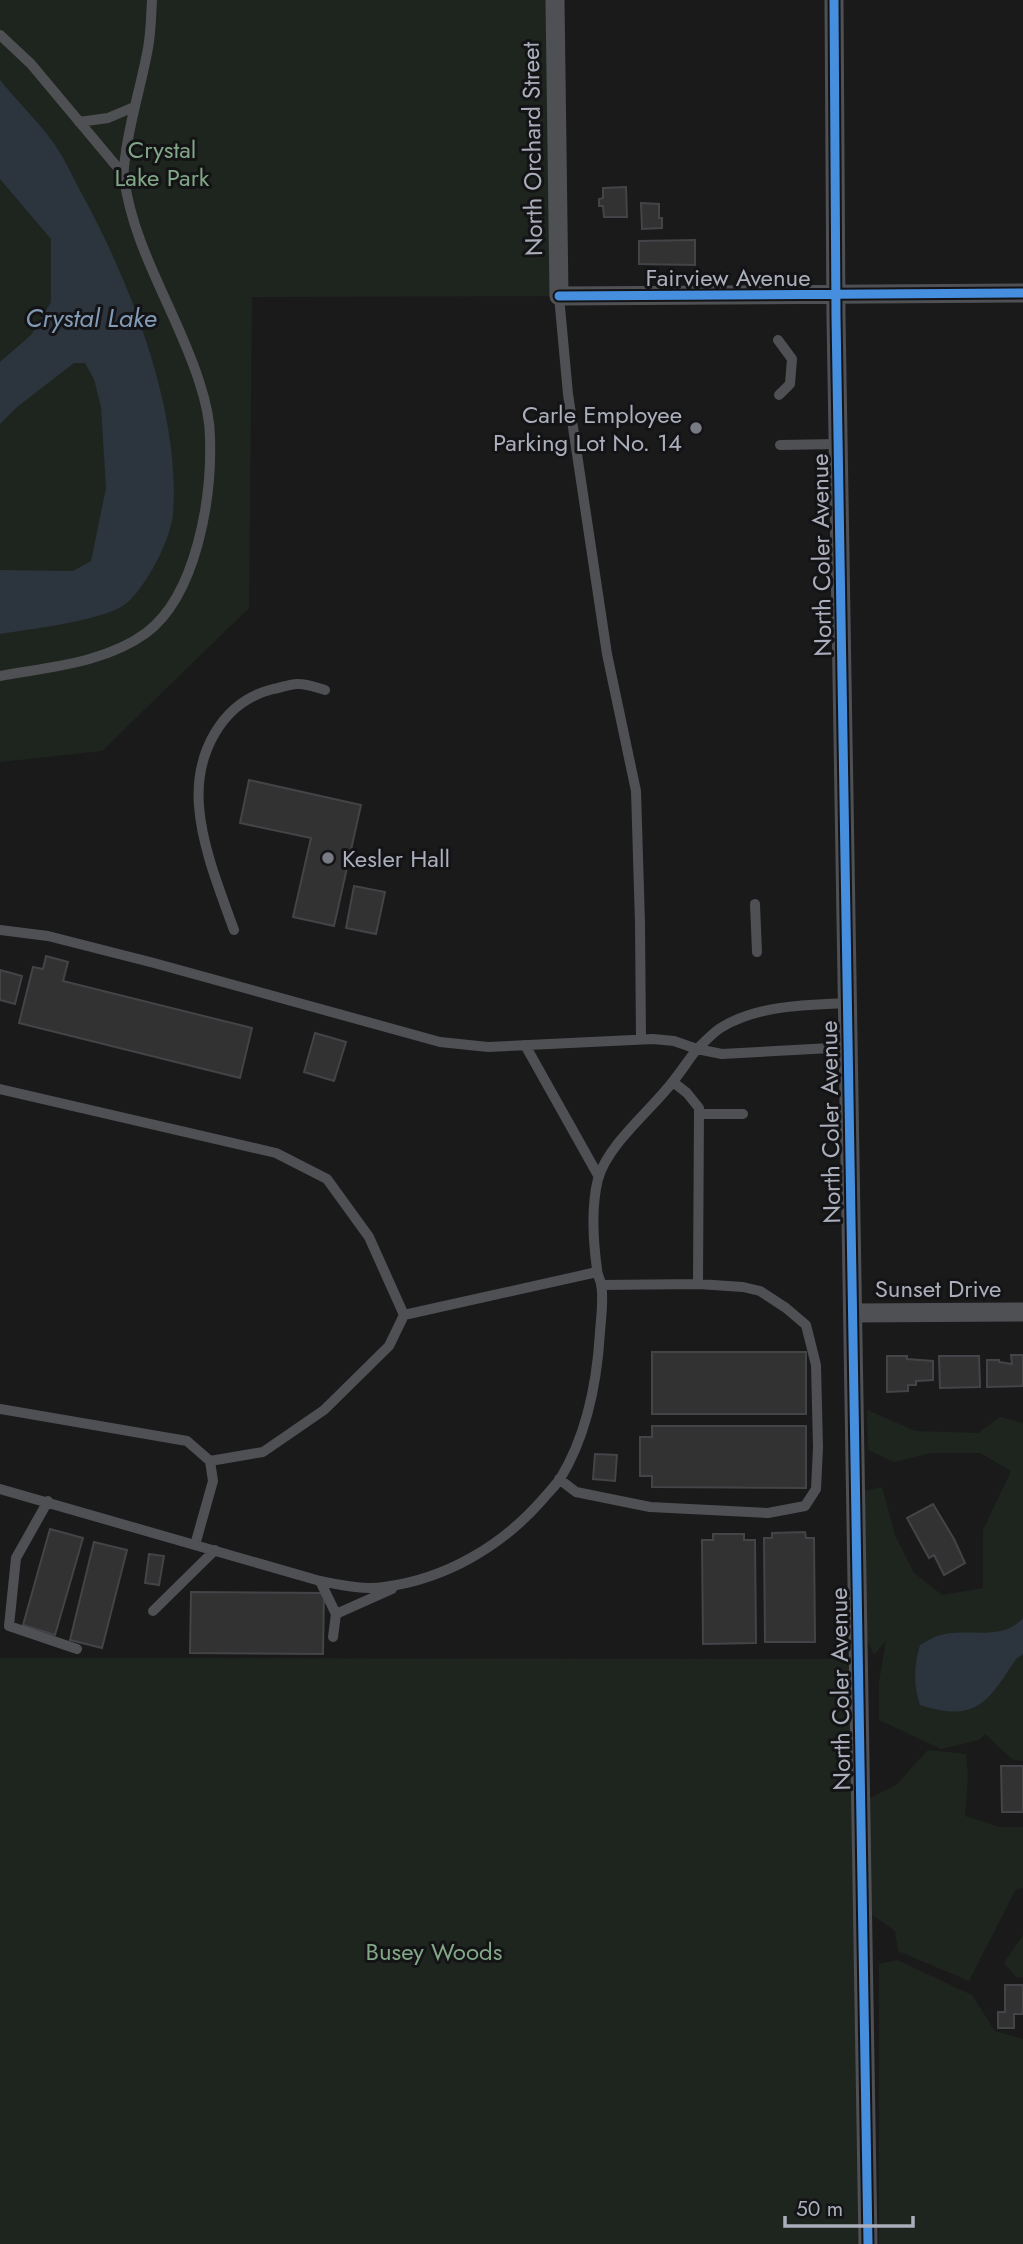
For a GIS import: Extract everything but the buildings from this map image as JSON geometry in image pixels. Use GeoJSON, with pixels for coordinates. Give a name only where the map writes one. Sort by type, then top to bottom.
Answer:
{"type":"FeatureCollection","features":[{"type":"Feature","properties":{"kind":"street","name":"North Orchard Street"},"geometry":{"type":"LineString","coordinates":[[555,0],[559,296]]}},
{"type":"Feature","properties":{"kind":"street","name":"North Coler Avenue"},"geometry":{"type":"LineString","coordinates":[[834,0],[838,444],[869,2244]]}},
{"type":"Feature","properties":{"kind":"street","name":"Fairview Avenue"},"geometry":{"type":"LineString","coordinates":[[559,296],[1023,293]]}},
{"type":"Feature","properties":{"kind":"street","name":"Sunset Drive"},"geometry":{"type":"LineString","coordinates":[[853,1313],[1023,1312]]}},
{"type":"Feature","properties":{"kind":"lane"},"geometry":{"type":"LineString","coordinates":[[0,676],[92,659],[145,634],[171,606],[185,579],[205,511],[210,464],[207,409],[188,348],[138,230],[124,174],[130,126],[149,46],[152,0]]}},
{"type":"Feature","properties":{"kind":"lane"},"geometry":{"type":"LineString","coordinates":[[0,35],[31,64],[124,174]]}},
{"type":"Feature","properties":{"kind":"lane"},"geometry":{"type":"LineString","coordinates":[[79,122],[108,118],[134,107]]}},
{"type":"Feature","properties":{"kind":"lane"},"geometry":{"type":"LineString","coordinates":[[559,296],[568,394],[607,654],[636,791],[641,1039]]}},
{"type":"Feature","properties":{"kind":"lane"},"geometry":{"type":"LineString","coordinates":[[778,340],[792,359],[790,384],[779,395]]}},
{"type":"Feature","properties":{"kind":"lane"},"geometry":{"type":"LineString","coordinates":[[780,445],[838,444]]}},
{"type":"Feature","properties":{"kind":"lane"},"geometry":{"type":"LineString","coordinates":[[234,930],[212,872],[199,807],[199,778],[205,754],[225,718],[247,699],[298,683],[326,690]]}},
{"type":"Feature","properties":{"kind":"lane"},"geometry":{"type":"LineString","coordinates":[[755,904],[757,951]]}},
{"type":"Feature","properties":{"kind":"lane"},"geometry":{"type":"LineString","coordinates":[[0,930],[48,936],[154,962],[440,1042],[488,1047],[641,1039],[674,1041],[722,1054],[849,1047]]}},
{"type":"Feature","properties":{"kind":"lane"},"geometry":{"type":"LineString","coordinates":[[336,1614],[475,1556],[498,1542],[529,1515],[559,1479],[582,1433],[590,1406],[600,1332],[601,1285],[597,1272],[594,1225],[599,1177],[616,1147],[673,1082],[697,1049],[721,1027],[758,1012],[797,1005],[848,1003]]}},
{"type":"Feature","properties":{"kind":"lane"},"geometry":{"type":"LineString","coordinates":[[525,1045],[599,1177]]}},
{"type":"Feature","properties":{"kind":"lane"},"geometry":{"type":"LineString","coordinates":[[673,1082],[687,1093],[699,1108],[698,1284]]}},
{"type":"Feature","properties":{"kind":"lane"},"geometry":{"type":"LineString","coordinates":[[0,1089],[276,1153],[327,1179],[369,1237],[404,1315],[389,1346],[324,1410],[263,1451],[210,1461]]}},
{"type":"Feature","properties":{"kind":"lane"},"geometry":{"type":"LineString","coordinates":[[699,1114],[743,1114]]}},
{"type":"Feature","properties":{"kind":"lane"},"geometry":{"type":"LineString","coordinates":[[404,1315],[597,1272]]}},
{"type":"Feature","properties":{"kind":"lane"},"geometry":{"type":"LineString","coordinates":[[559,1479],[576,1492],[650,1507],[768,1513],[805,1507],[816,1489],[816,1365],[806,1325],[760,1291],[743,1287],[698,1284],[601,1285]]}},
{"type":"Feature","properties":{"kind":"lane"},"geometry":{"type":"LineString","coordinates":[[0,1409],[187,1441],[210,1461],[213,1480],[195,1545]]}},
{"type":"Feature","properties":{"kind":"lane"},"geometry":{"type":"LineString","coordinates":[[0,1489],[320,1581],[357,1587],[383,1587],[412,1581]]}},
{"type":"Feature","properties":{"kind":"lane"},"geometry":{"type":"LineString","coordinates":[[47,1502],[16,1558],[4,1624],[77,1649]]}},
{"type":"Feature","properties":{"kind":"lane"},"geometry":{"type":"LineString","coordinates":[[153,1611],[215,1550]]}},
{"type":"Feature","properties":{"kind":"lane"},"geometry":{"type":"LineString","coordinates":[[320,1581],[336,1614],[333,1637]]}},
{"type":"Feature","properties":{"kind":"green space","name":"Crystal Lake Park"},"geometry":{"type":"Polygon","coordinates":[[[0,0],[548,0],[559,296],[252,297],[249,608],[102,751],[0,762],[0,0]]]}},
{"type":"Feature","properties":{"kind":"green space"},"geometry":{"type":"Polygon","coordinates":[[[867,1410],[916,1431],[978,1433],[1000,1417],[1023,1423],[1023,1761],[1013,1760],[985,1734],[979,1740],[941,1749],[879,1720],[879,1682],[886,1641],[874,1655],[866,1637],[864,1491],[882,1487],[895,1535],[914,1573],[942,1595],[983,1588],[983,1530],[1011,1471],[980,1453],[932,1453],[894,1462],[868,1450],[867,1410]]]}},
{"type":"Feature","properties":{"kind":"green space","name":"Busey Woods"},"geometry":{"type":"Polygon","coordinates":[[[0,1658],[859,1659],[868,2244],[0,2244],[0,1658]]]}},
{"type":"Feature","properties":{"kind":"green space"},"geometry":{"type":"Polygon","coordinates":[[[928,1750],[966,1754],[968,1776],[965,1816],[1000,1827],[1023,1827],[1023,1888],[1016,1889],[969,1981],[898,1951],[895,1931],[868,1912],[870,1798],[896,1785],[928,1750]]]}},
{"type":"Feature","properties":{"kind":"green space"},"geometry":{"type":"Polygon","coordinates":[[[1023,1935],[1023,1977],[1017,1978],[1004,1963],[1023,1935]]]}},
{"type":"Feature","properties":{"kind":"green space"},"geometry":{"type":"Polygon","coordinates":[[[897,1960],[972,1995],[995,2031],[1023,2039],[1023,2244],[879,2244],[879,1964],[897,1960]]]}},
{"type":"Feature","properties":{"kind":"water","name":"Crystal Lake"},"geometry":{"type":"Polygon","coordinates":[[[0,80],[59,151],[101,231],[135,308],[161,392],[169,434],[173,514],[168,536],[150,573],[128,602],[118,609],[86,619],[0,634],[0,570],[73,571],[91,561],[106,488],[101,407],[94,379],[85,363],[74,363],[17,407],[0,424],[0,362],[31,335],[51,302],[51,239],[0,179],[0,80]]]}},
{"type":"Feature","properties":{"kind":"water"},"geometry":{"type":"Polygon","coordinates":[[[1023,1618],[1023,1654],[1016,1659],[988,1698],[967,1710],[955,1712],[920,1705],[915,1675],[920,1645],[946,1634],[1003,1630],[1014,1626],[1023,1618]]]}},
{"type":"Feature","properties":{"kind":"cycle path"},"geometry":{"type":"LineString","coordinates":[[834,0],[836,316],[868,2244]]}},
{"type":"Feature","properties":{"kind":"cycle path"},"geometry":{"type":"LineString","coordinates":[[559,296],[1023,293]]}},
{"type":"Feature","properties":{"kind":"place","name":"Carle Employee Parking Lot No. 14"},"geometry":{"type":"Point","coordinates":[696,428]}},
{"type":"Feature","properties":{"kind":"place","name":"Kesler Hall"},"geometry":{"type":"Point","coordinates":[328,858]}}]}
